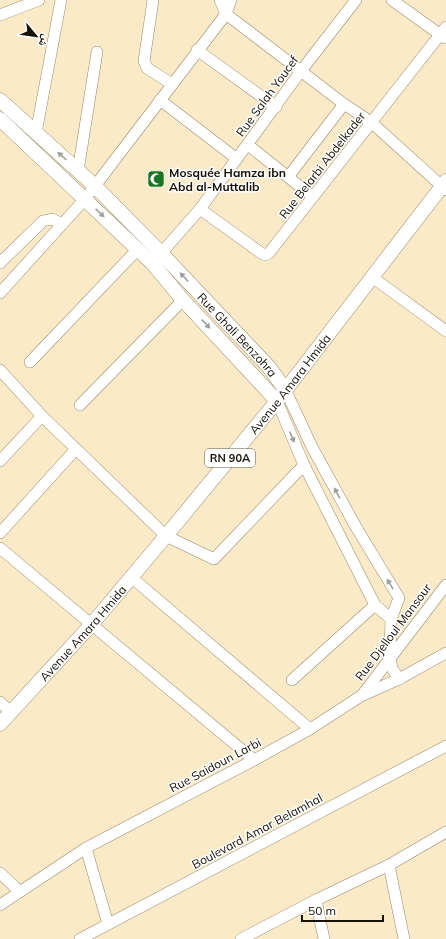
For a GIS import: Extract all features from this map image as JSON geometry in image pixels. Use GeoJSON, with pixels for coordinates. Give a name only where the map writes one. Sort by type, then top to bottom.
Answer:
{"type":"FeatureCollection","features":[{"type":"Feature","properties":{"kind":"main road","name":"Rue Ghali Benzohra"},"geometry":{"type":"LineString","coordinates":[[0,100],[95,186],[157,258],[268,366],[285,389]]}},
{"type":"Feature","properties":{"kind":"main road","name":"Rue Ghali Benzohra"},"geometry":{"type":"LineString","coordinates":[[0,119],[138,249],[157,258],[183,300],[277,401]]}},
{"type":"Feature","properties":{"kind":"main road","name":"Avenue Amara Hmida"},"geometry":{"type":"LineString","coordinates":[[0,724],[91,624],[166,536],[277,401],[372,277],[445,186]]}},
{"type":"Feature","properties":{"kind":"street"},"geometry":{"type":"LineString","coordinates":[[36,133],[62,0]]}},
{"type":"Feature","properties":{"kind":"street"},"geometry":{"type":"LineString","coordinates":[[154,0],[144,61],[147,68],[172,84]]}},
{"type":"Feature","properties":{"kind":"street"},"geometry":{"type":"LineString","coordinates":[[220,0],[226,14],[344,104],[372,122],[445,186]]}},
{"type":"Feature","properties":{"kind":"street"},"geometry":{"type":"LineString","coordinates":[[0,293],[85,199],[226,14],[231,0]]}},
{"type":"Feature","properties":{"kind":"street","name":"Rue Salah Youcef"},"geometry":{"type":"LineString","coordinates":[[157,258],[200,209],[301,71],[356,0]]}},
{"type":"Feature","properties":{"kind":"street"},"geometry":{"type":"LineString","coordinates":[[392,0],[444,33]]}},
{"type":"Feature","properties":{"kind":"street"},"geometry":{"type":"LineString","coordinates":[[0,16],[35,1]]}},
{"type":"Feature","properties":{"kind":"street","name":"Rue Belarbi Abdelkader"},"geometry":{"type":"LineString","coordinates":[[200,209],[265,255],[269,253],[444,33]]}},
{"type":"Feature","properties":{"kind":"street"},"geometry":{"type":"LineString","coordinates":[[198,50],[276,107]]}},
{"type":"Feature","properties":{"kind":"street"},"geometry":{"type":"LineString","coordinates":[[78,171],[97,52]]}},
{"type":"Feature","properties":{"kind":"street"},"geometry":{"type":"LineString","coordinates":[[160,100],[237,159]]}},
{"type":"Feature","properties":{"kind":"street"},"geometry":{"type":"LineString","coordinates":[[288,177],[344,104]]}},
{"type":"Feature","properties":{"kind":"street"},"geometry":{"type":"LineString","coordinates":[[248,145],[314,198]]}},
{"type":"Feature","properties":{"kind":"street"},"geometry":{"type":"LineString","coordinates":[[0,262],[43,221],[52,219],[62,224]]}},
{"type":"Feature","properties":{"kind":"street"},"geometry":{"type":"LineString","coordinates":[[30,362],[138,249]]}},
{"type":"Feature","properties":{"kind":"street"},"geometry":{"type":"LineString","coordinates":[[372,277],[446,331]]}},
{"type":"Feature","properties":{"kind":"street"},"geometry":{"type":"LineString","coordinates":[[80,405],[183,300]]}},
{"type":"Feature","properties":{"kind":"street"},"geometry":{"type":"LineString","coordinates":[[0,370],[42,416],[166,536],[214,559],[304,465]]}},
{"type":"Feature","properties":{"kind":"street","name":"Rue Ghali Benzohra"},"geometry":{"type":"LineString","coordinates":[[285,389],[312,447],[356,527],[398,598],[391,620],[390,658]]}},
{"type":"Feature","properties":{"kind":"street","name":"Rue Ghali Benzohra"},"geometry":{"type":"LineString","coordinates":[[277,401],[304,465],[375,605],[391,620]]}},
{"type":"Feature","properties":{"kind":"street"},"geometry":{"type":"LineString","coordinates":[[0,461],[42,416]]}},
{"type":"Feature","properties":{"kind":"street"},"geometry":{"type":"LineString","coordinates":[[0,533],[76,449]]}},
{"type":"Feature","properties":{"kind":"street"},"geometry":{"type":"LineString","coordinates":[[0,548],[254,760]]}},
{"type":"Feature","properties":{"kind":"street"},"geometry":{"type":"LineString","coordinates":[[131,577],[310,729]]}},
{"type":"Feature","properties":{"kind":"street","name":"Rue Djelloul Mansour"},"geometry":{"type":"LineString","coordinates":[[362,696],[446,585]]}},
{"type":"Feature","properties":{"kind":"street"},"geometry":{"type":"LineString","coordinates":[[292,680],[375,605]]}},
{"type":"Feature","properties":{"kind":"street","name":"Rue Saidoun Larbi"},"geometry":{"type":"LineString","coordinates":[[0,905],[86,848],[254,760],[310,729],[362,696],[399,679],[446,653]]}},
{"type":"Feature","properties":{"kind":"street"},"geometry":{"type":"LineString","coordinates":[[390,658],[392,668],[399,679]]}},
{"type":"Feature","properties":{"kind":"street"},"geometry":{"type":"LineString","coordinates":[[0,702],[11,713]]}},
{"type":"Feature","properties":{"kind":"street","name":"Boulevard Amar Belamhal"},"geometry":{"type":"LineString","coordinates":[[80,939],[446,746]]}},
{"type":"Feature","properties":{"kind":"street"},"geometry":{"type":"LineString","coordinates":[[242,939],[316,900],[389,865],[446,832]]}},
{"type":"Feature","properties":{"kind":"street"},"geometry":{"type":"LineString","coordinates":[[86,848],[108,924]]}},
{"type":"Feature","properties":{"kind":"street"},"geometry":{"type":"LineString","coordinates":[[389,865],[404,939]]}},
{"type":"Feature","properties":{"kind":"street"},"geometry":{"type":"LineString","coordinates":[[0,872],[20,892]]}},
{"type":"Feature","properties":{"kind":"street"},"geometry":{"type":"LineString","coordinates":[[316,900],[324,939]]}},
{"type":"Feature","properties":{"kind":"place","name":"Mosquée Hamza ibn Abd al-Muttalib"},"geometry":{"type":"Point","coordinates":[156,179]}}]}
